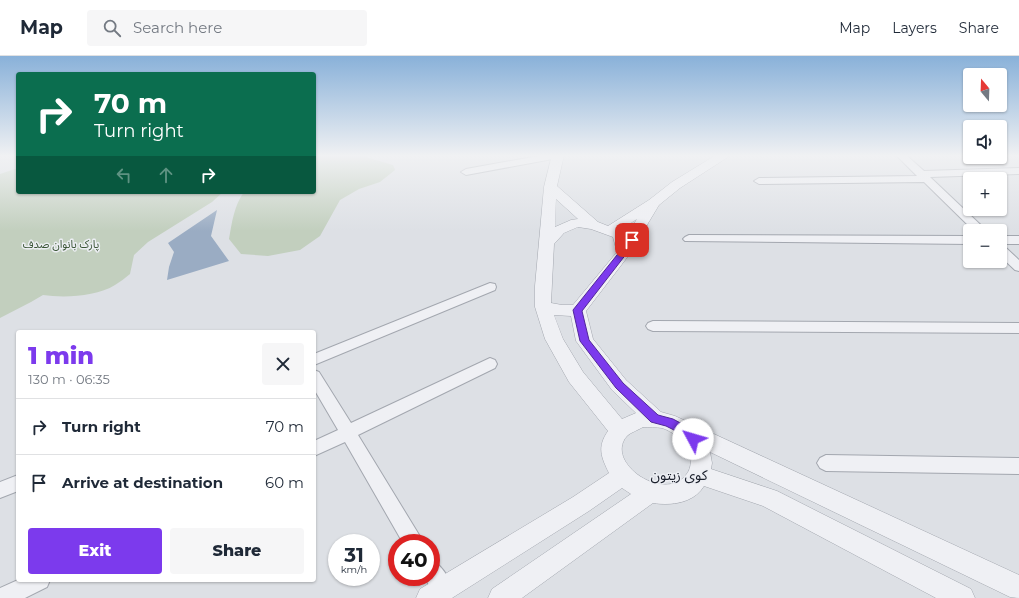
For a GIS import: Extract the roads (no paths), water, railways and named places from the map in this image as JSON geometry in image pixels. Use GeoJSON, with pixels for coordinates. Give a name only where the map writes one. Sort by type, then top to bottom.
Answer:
{"type":"FeatureCollection","features":[{"type":"Feature","properties":{"kind":"street"},"geometry":{"type":"LineString","coordinates":[[552,180],[543,286],[543,307],[554,339],[576,377],[619,430]]}},
{"type":"Feature","properties":{"kind":"street"},"geometry":{"type":"LineString","coordinates":[[609,231],[654,203],[684,180]]}},
{"type":"Feature","properties":{"kind":"street"},"geometry":{"type":"LineString","coordinates":[[759,181],[782,180]]}},
{"type":"Feature","properties":{"kind":"street"},"geometry":{"type":"LineString","coordinates":[[928,180],[974,224]]}},
{"type":"Feature","properties":{"kind":"street"},"geometry":{"type":"LineString","coordinates":[[550,187],[593,225]]}},
{"type":"Feature","properties":{"kind":"street"},"geometry":{"type":"LineString","coordinates":[[543,307],[562,311],[578,310],[624,252],[654,203]]}},
{"type":"Feature","properties":{"kind":"street"},"geometry":{"type":"LineString","coordinates":[[547,242],[564,227],[576,223],[593,225],[620,235],[624,252]]}},
{"type":"Feature","properties":{"kind":"street"},"geometry":{"type":"LineString","coordinates":[[689,239],[963,240]]}},
{"type":"Feature","properties":{"kind":"street"},"geometry":{"type":"LineString","coordinates":[[1007,240],[1019,240]]}},
{"type":"Feature","properties":{"kind":"street"},"geometry":{"type":"LineString","coordinates":[[1007,256],[1019,267]]}},
{"type":"Feature","properties":{"kind":"street"},"geometry":{"type":"LineString","coordinates":[[316,359],[490,287]]}},
{"type":"Feature","properties":{"kind":"street"},"geometry":{"type":"LineString","coordinates":[[578,310],[585,341],[619,386],[655,419]]}},
{"type":"Feature","properties":{"kind":"street"},"geometry":{"type":"LineString","coordinates":[[653,326],[1019,328]]}},
{"type":"Feature","properties":{"kind":"street"},"geometry":{"type":"LineString","coordinates":[[316,448],[490,364]]}},
{"type":"Feature","properties":{"kind":"street"},"geometry":{"type":"LineString","coordinates":[[316,380],[347,434],[408,534]]}},
{"type":"Feature","properties":{"kind":"street"},"geometry":{"type":"LineString","coordinates":[[682,429],[693,439],[700,451],[702,463],[700,475],[692,485],[681,492],[666,495],[650,493],[635,486],[622,476],[615,464],[611,452],[613,440],[619,430],[629,423],[641,419],[655,419],[669,422],[1019,588]]}},
{"type":"Feature","properties":{"kind":"street"},"geometry":{"type":"LineString","coordinates":[[826,463],[1019,466]]}},
{"type":"Feature","properties":{"kind":"street"},"geometry":{"type":"LineString","coordinates":[[700,475],[769,498],[962,598]]}},
{"type":"Feature","properties":{"kind":"street"},"geometry":{"type":"LineString","coordinates":[[440,583],[581,504],[622,476]]}},
{"type":"Feature","properties":{"kind":"street"},"geometry":{"type":"LineString","coordinates":[[0,490],[16,483]]}},
{"type":"Feature","properties":{"kind":"street"},"geometry":{"type":"LineString","coordinates":[[501,598],[650,493]]}},
{"type":"Feature","properties":{"kind":"street"},"geometry":{"type":"LineString","coordinates":[[2,598],[36,582]]}},
{"type":"Feature","properties":{"kind":"water"},"geometry":{"type":"Polygon","coordinates":[[[217,210],[211,236],[229,261],[167,280],[169,267],[174,252],[168,243],[217,210]]]}},
{"type":"Feature","properties":{"kind":"district","name":"کوی زیتون"},"geometry":{"type":"Point","coordinates":[679,475]}},
{"type":"Feature","properties":{"kind":"park label","name":"پارک بانوان صدف"},"geometry":{"type":"Point","coordinates":[61,244]}}]}
